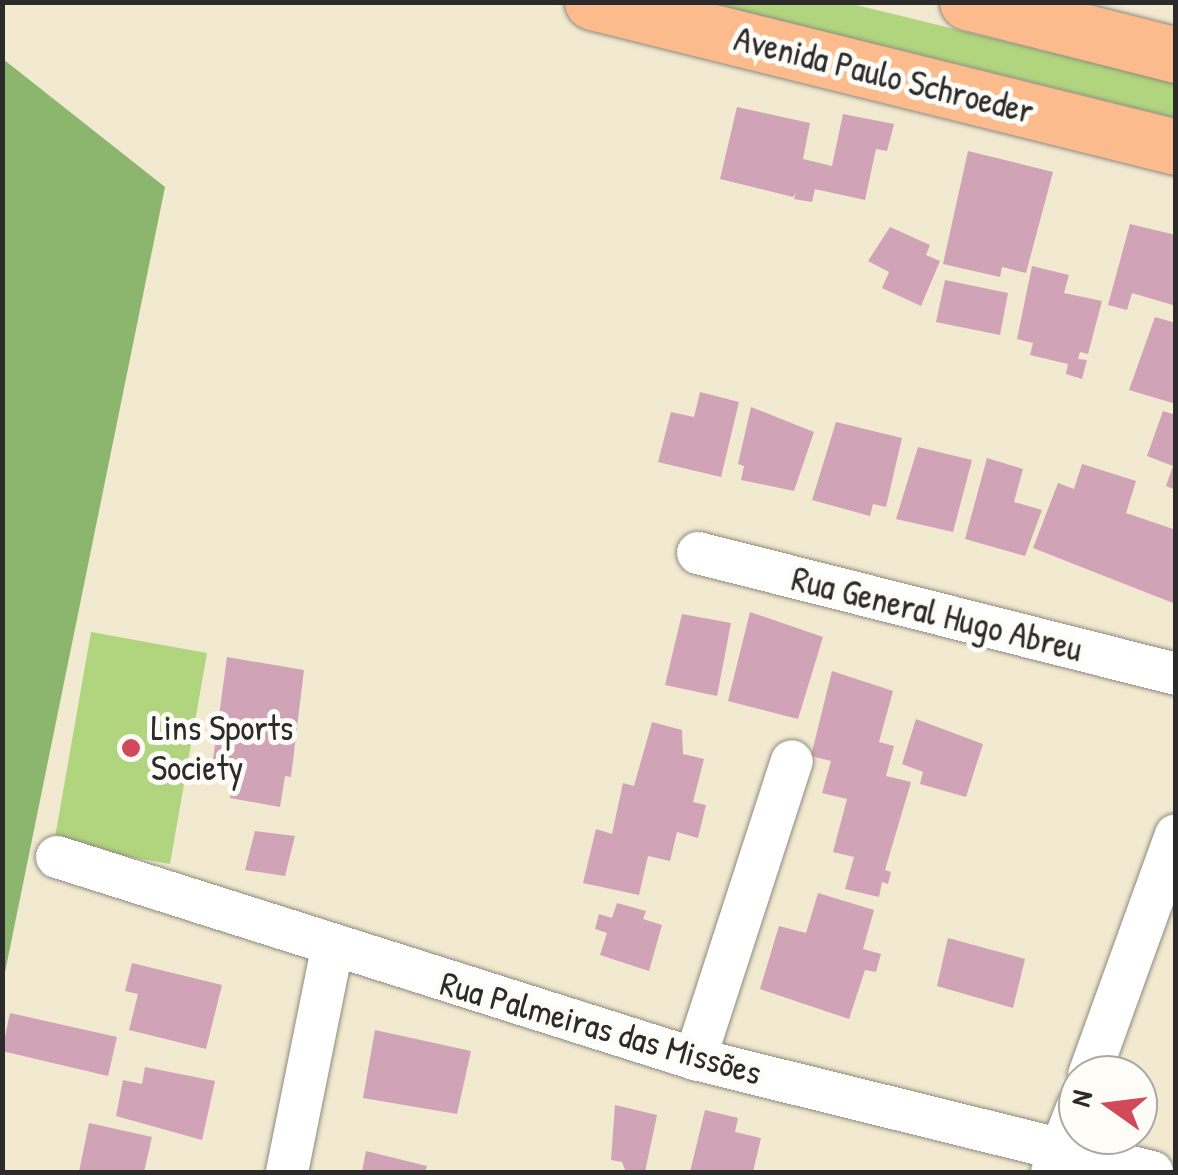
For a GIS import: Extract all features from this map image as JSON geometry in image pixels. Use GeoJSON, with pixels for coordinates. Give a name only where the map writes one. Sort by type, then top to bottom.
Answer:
{"type":"FeatureCollection","features":[{"type":"Feature","properties":{"kind":"main road","name":"Avenida Paulo Schroeder"},"geometry":{"type":"LineString","coordinates":[[592,2],[1176,147]]}},
{"type":"Feature","properties":{"kind":"main road"},"geometry":{"type":"LineString","coordinates":[[967,2],[1176,54]]}},
{"type":"Feature","properties":{"kind":"street","name":"Rua General Hugo Abreu"},"geometry":{"type":"LineString","coordinates":[[698,553],[1176,674]]}},
{"type":"Feature","properties":{"kind":"street"},"geometry":{"type":"LineString","coordinates":[[696,1059],[792,761]]}},
{"type":"Feature","properties":{"kind":"street"},"geometry":{"type":"LineString","coordinates":[[1096,1055],[1176,835]]}},
{"type":"Feature","properties":{"kind":"street","name":"Rua Palmeiras das Missões"},"geometry":{"type":"LineString","coordinates":[[57,857],[259,918],[332,948],[696,1059],[1057,1162],[1152,1172]]}},
{"type":"Feature","properties":{"kind":"street"},"geometry":{"type":"LineString","coordinates":[[287,1172],[332,948]]}},
{"type":"Feature","properties":{"kind":"green space"},"geometry":{"type":"Polygon","coordinates":[[[711,3],[848,3],[1175,83],[1175,118],[711,3]]]}},
{"type":"Feature","properties":{"kind":"green space"},"geometry":{"type":"Polygon","coordinates":[[[3,59],[165,187],[3,982],[3,59]]]}},
{"type":"Feature","properties":{"kind":"green space","name":"Lins Sports Society"},"geometry":{"type":"Polygon","coordinates":[[[91,632],[207,653],[170,864],[54,843],[91,632]]]}},
{"type":"Feature","properties":{"kind":"building"},"geometry":{"type":"Polygon","coordinates":[[[737,107],[810,123],[803,159],[832,166],[843,114],[894,124],[887,151],[876,149],[865,200],[815,189],[812,202],[794,199],[796,192],[793,197],[720,179],[737,107]]]}},
{"type":"Feature","properties":{"kind":"building"},"geometry":{"type":"Polygon","coordinates":[[[968,151],[1053,172],[1026,273],[1002,267],[1000,277],[943,264],[968,151]]]}},
{"type":"Feature","properties":{"kind":"building"},"geometry":{"type":"Polygon","coordinates":[[[1130,224],[1176,235],[1176,306],[1132,293],[1127,310],[1108,305],[1130,224]]]}},
{"type":"Feature","properties":{"kind":"building"},"geometry":{"type":"Polygon","coordinates":[[[890,227],[930,245],[926,255],[940,261],[921,306],[882,288],[889,272],[868,261],[890,227]]]}},
{"type":"Feature","properties":{"kind":"building"},"geometry":{"type":"Polygon","coordinates":[[[1032,266],[1069,275],[1064,293],[1102,301],[1088,354],[1080,352],[1078,359],[1087,360],[1082,379],[1066,374],[1068,364],[1030,355],[1033,343],[1017,339],[1032,266]]]}},
{"type":"Feature","properties":{"kind":"building"},"geometry":{"type":"Polygon","coordinates":[[[945,280],[1008,293],[1000,335],[936,322],[945,280]]]}},
{"type":"Feature","properties":{"kind":"building"},"geometry":{"type":"Polygon","coordinates":[[[1155,317],[1176,323],[1176,404],[1129,390],[1155,317]]]}},
{"type":"Feature","properties":{"kind":"building"},"geometry":{"type":"Polygon","coordinates":[[[700,392],[739,402],[721,477],[658,462],[671,412],[694,417],[700,392]]]}},
{"type":"Feature","properties":{"kind":"building"},"geometry":{"type":"Polygon","coordinates":[[[751,407],[814,432],[794,491],[741,480],[744,466],[738,464],[751,407]]]}},
{"type":"Feature","properties":{"kind":"building"},"geometry":{"type":"Polygon","coordinates":[[[1163,411],[1176,415],[1176,490],[1166,486],[1173,466],[1147,456],[1163,411]]]}},
{"type":"Feature","properties":{"kind":"building"},"geometry":{"type":"Polygon","coordinates":[[[836,422],[902,438],[886,507],[873,504],[870,516],[812,500],[836,422]]]}},
{"type":"Feature","properties":{"kind":"building"},"geometry":{"type":"Polygon","coordinates":[[[918,447],[972,460],[953,532],[896,519],[918,447]]]}},
{"type":"Feature","properties":{"kind":"building"},"geometry":{"type":"Polygon","coordinates":[[[987,458],[1023,469],[1014,502],[1042,510],[1025,556],[965,539],[987,458]]]}},
{"type":"Feature","properties":{"kind":"building"},"geometry":{"type":"Polygon","coordinates":[[[1082,464],[1136,481],[1126,513],[1176,530],[1173,603],[1033,548],[1058,483],[1074,489],[1082,464]]]}},
{"type":"Feature","properties":{"kind":"building"},"geometry":{"type":"Polygon","coordinates":[[[750,612],[823,637],[798,719],[728,701],[750,612]]]}},
{"type":"Feature","properties":{"kind":"building"},"geometry":{"type":"Polygon","coordinates":[[[682,614],[731,623],[717,696],[665,685],[682,614]]]}},
{"type":"Feature","properties":{"kind":"building"},"geometry":{"type":"Polygon","coordinates":[[[227,657],[304,670],[291,777],[285,776],[280,807],[230,798],[233,778],[211,774],[227,657]]]}},
{"type":"Feature","properties":{"kind":"building"},"geometry":{"type":"Polygon","coordinates":[[[832,671],[893,691],[879,742],[894,746],[886,776],[911,782],[885,870],[891,872],[888,884],[882,882],[879,897],[845,889],[854,857],[833,852],[847,799],[822,793],[831,761],[811,756],[832,671]]]}},
{"type":"Feature","properties":{"kind":"building"},"geometry":{"type":"Polygon","coordinates":[[[916,719],[983,744],[966,797],[920,784],[923,772],[902,764],[916,719]]]}},
{"type":"Feature","properties":{"kind":"building"},"geometry":{"type":"Polygon","coordinates":[[[652,722],[682,730],[683,754],[704,759],[693,802],[706,805],[698,838],[677,832],[670,861],[648,856],[639,895],[583,883],[596,829],[612,834],[623,783],[634,786],[652,722]]]}},
{"type":"Feature","properties":{"kind":"building"},"geometry":{"type":"Polygon","coordinates":[[[255,831],[295,836],[285,876],[245,870],[255,831]]]}},
{"type":"Feature","properties":{"kind":"building"},"geometry":{"type":"Polygon","coordinates":[[[818,893],[874,910],[863,949],[881,954],[876,972],[865,970],[849,1019],[760,989],[779,926],[806,933],[818,893]]]}},
{"type":"Feature","properties":{"kind":"building"},"geometry":{"type":"Polygon","coordinates":[[[617,903],[646,911],[643,919],[662,925],[649,971],[600,955],[607,933],[595,929],[599,914],[612,918],[617,903]]]}},
{"type":"Feature","properties":{"kind":"building"},"geometry":{"type":"Polygon","coordinates":[[[948,938],[1025,959],[1013,1008],[937,986],[948,938]]]}},
{"type":"Feature","properties":{"kind":"building"},"geometry":{"type":"Polygon","coordinates":[[[132,963],[222,985],[206,1049],[129,1030],[138,994],[125,991],[132,963]]]}},
{"type":"Feature","properties":{"kind":"building"},"geometry":{"type":"Polygon","coordinates":[[[10,1013],[117,1037],[108,1076],[2,1051],[10,1013]]]}},
{"type":"Feature","properties":{"kind":"building"},"geometry":{"type":"Polygon","coordinates":[[[375,1030],[471,1051],[457,1114],[363,1098],[375,1030]]]}},
{"type":"Feature","properties":{"kind":"building"},"geometry":{"type":"Polygon","coordinates":[[[145,1067],[215,1081],[202,1140],[116,1116],[123,1080],[142,1084],[145,1067]]]}},
{"type":"Feature","properties":{"kind":"building"},"geometry":{"type":"Polygon","coordinates":[[[615,1105],[657,1115],[645,1172],[626,1172],[622,1162],[611,1160],[615,1105]]]}},
{"type":"Feature","properties":{"kind":"building"},"geometry":{"type":"Polygon","coordinates":[[[705,1110],[738,1118],[735,1132],[761,1138],[753,1172],[690,1172],[705,1110]]]}},
{"type":"Feature","properties":{"kind":"building"},"geometry":{"type":"Polygon","coordinates":[[[89,1123],[152,1137],[144,1172],[79,1172],[89,1123]]]}},
{"type":"Feature","properties":{"kind":"building"},"geometry":{"type":"Polygon","coordinates":[[[366,1151],[427,1166],[425,1172],[362,1172],[366,1151]]]}},
{"type":"Feature","properties":{"kind":"place","name":"Lins Sports Society"},"geometry":{"type":"Point","coordinates":[131,748]}}]}
